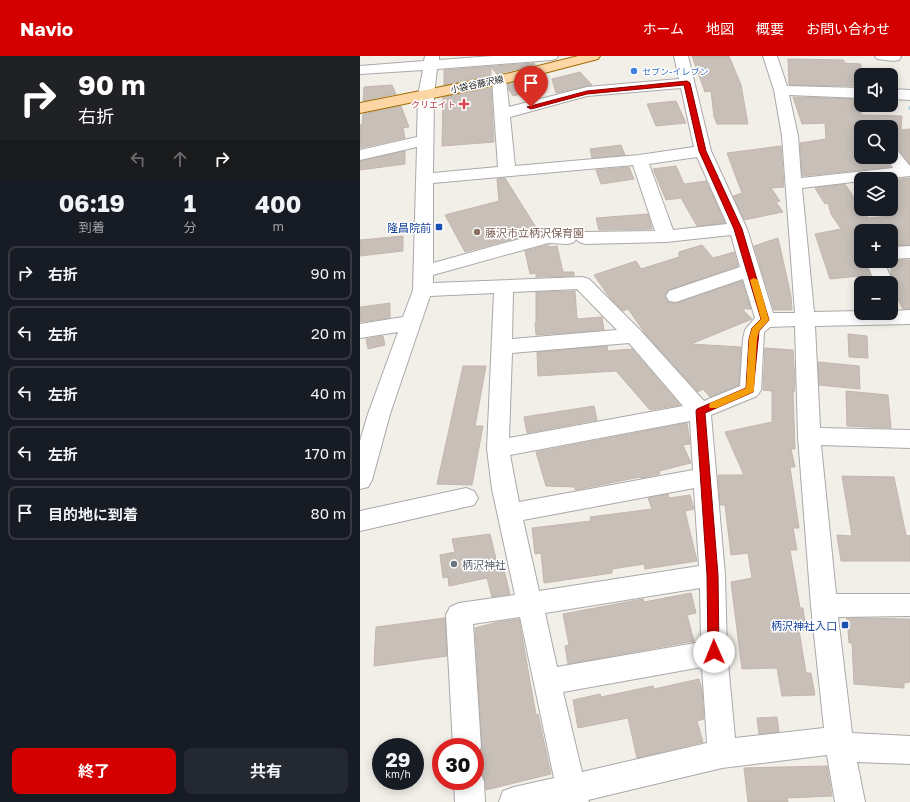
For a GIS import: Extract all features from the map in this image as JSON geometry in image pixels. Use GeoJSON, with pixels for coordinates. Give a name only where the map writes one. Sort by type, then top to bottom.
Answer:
{"type":"FeatureCollection","features":[{"type":"Feature","properties":{"kind":"main road","name":"小袋谷藤沢線"},"geometry":{"type":"LineString","coordinates":[[360,108],[499,80],[582,57]]}},
{"type":"Feature","properties":{"kind":"street"},"geometry":{"type":"LineString","coordinates":[[360,70],[431,60],[551,56]]}},
{"type":"Feature","properties":{"kind":"street"},"geometry":{"type":"LineString","coordinates":[[681,56],[703,151],[738,229],[765,320]]}},
{"type":"Feature","properties":{"kind":"street"},"geometry":{"type":"LineString","coordinates":[[770,56],[781,90],[790,136],[805,319],[809,436],[824,606],[839,743],[850,802]]}},
{"type":"Feature","properties":{"kind":"street"},"geometry":{"type":"LineString","coordinates":[[360,480],[370,415],[411,323],[424,280],[426,95],[431,60]]}},
{"type":"Feature","properties":{"kind":"street"},"geometry":{"type":"LineString","coordinates":[[499,80],[507,171]]}},
{"type":"Feature","properties":{"kind":"street"},"geometry":{"type":"LineString","coordinates":[[502,114],[587,92],[687,83]]}},
{"type":"Feature","properties":{"kind":"street"},"geometry":{"type":"LineString","coordinates":[[781,90],[854,93]]}},
{"type":"Feature","properties":{"kind":"street"},"geometry":{"type":"LineString","coordinates":[[898,94],[910,95]]}},
{"type":"Feature","properties":{"kind":"street"},"geometry":{"type":"LineString","coordinates":[[360,155],[425,140]]}},
{"type":"Feature","properties":{"kind":"street"},"geometry":{"type":"LineString","coordinates":[[424,179],[639,160],[703,151]]}},
{"type":"Feature","properties":{"kind":"street"},"geometry":{"type":"LineString","coordinates":[[639,160],[666,236]]}},
{"type":"Feature","properties":{"kind":"street"},"geometry":{"type":"LineString","coordinates":[[898,162],[907,172]]}},
{"type":"Feature","properties":{"kind":"street"},"geometry":{"type":"LineString","coordinates":[[793,184],[907,172]]}},
{"type":"Feature","properties":{"kind":"street"},"geometry":{"type":"LineString","coordinates":[[424,280],[548,237],[577,238],[666,236],[738,229]]}},
{"type":"Feature","properties":{"kind":"street"},"geometry":{"type":"LineString","coordinates":[[898,253],[910,252]]}},
{"type":"Feature","properties":{"kind":"street"},"geometry":{"type":"LineString","coordinates":[[676,296],[751,270]]}},
{"type":"Feature","properties":{"kind":"street"},"geometry":{"type":"LineString","coordinates":[[424,280],[504,286],[582,283],[634,336],[700,411],[712,575],[714,652],[722,754]]}},
{"type":"Feature","properties":{"kind":"street"},"geometry":{"type":"LineString","coordinates":[[504,286],[498,449],[510,513],[572,796]]}},
{"type":"Feature","properties":{"kind":"street"},"geometry":{"type":"LineString","coordinates":[[498,449],[700,411],[750,390],[753,339],[755,330],[765,320],[805,319],[899,312]]}},
{"type":"Feature","properties":{"kind":"street"},"geometry":{"type":"LineString","coordinates":[[360,331],[411,323]]}},
{"type":"Feature","properties":{"kind":"street"},"geometry":{"type":"LineString","coordinates":[[502,347],[634,336]]}},
{"type":"Feature","properties":{"kind":"street"},"geometry":{"type":"LineString","coordinates":[[809,436],[910,439]]}},
{"type":"Feature","properties":{"kind":"street"},"geometry":{"type":"LineString","coordinates":[[510,513],[704,477]]}},
{"type":"Feature","properties":{"kind":"street"},"geometry":{"type":"LineString","coordinates":[[360,521],[466,498]]}},
{"type":"Feature","properties":{"kind":"street"},"geometry":{"type":"LineString","coordinates":[[466,738],[459,615],[712,575]]}},
{"type":"Feature","properties":{"kind":"street"},"geometry":{"type":"LineString","coordinates":[[824,606],[910,605]]}},
{"type":"Feature","properties":{"kind":"street"},"geometry":{"type":"LineString","coordinates":[[547,682],[714,652]]}},
{"type":"Feature","properties":{"kind":"street"},"geometry":{"type":"LineString","coordinates":[[514,802],[572,796],[722,754],[839,743],[910,750]]}},
{"type":"Feature","properties":{"kind":"street"},"geometry":{"type":"LineString","coordinates":[[469,790],[470,802]]}},
{"type":"Feature","properties":{"kind":"building"},"geometry":{"type":"Polygon","coordinates":[[[692,56],[729,56],[741,85],[748,124],[717,124],[714,117],[711,91],[705,92],[692,56]]]}},
{"type":"Feature","properties":{"kind":"building"},"geometry":{"type":"Polygon","coordinates":[[[788,59],[844,60],[844,63],[861,64],[861,68],[854,68],[854,86],[789,85],[788,59]]]}},
{"type":"Feature","properties":{"kind":"building"},"geometry":{"type":"Polygon","coordinates":[[[534,63],[535,65],[497,74],[491,67],[491,75],[444,85],[444,70],[534,63]]]}},
{"type":"Feature","properties":{"kind":"building"},"geometry":{"type":"Polygon","coordinates":[[[580,72],[592,85],[556,93],[552,79],[580,72]]]}},
{"type":"Feature","properties":{"kind":"building"},"geometry":{"type":"Polygon","coordinates":[[[540,76],[546,88],[513,96],[509,90],[508,84],[540,76]]]}},
{"type":"Feature","properties":{"kind":"building"},"geometry":{"type":"Polygon","coordinates":[[[392,85],[396,94],[363,101],[364,87],[392,85]]]}},
{"type":"Feature","properties":{"kind":"building"},"geometry":{"type":"Polygon","coordinates":[[[491,88],[494,142],[442,146],[443,97],[491,88]]]}},
{"type":"Feature","properties":{"kind":"building"},"geometry":{"type":"Polygon","coordinates":[[[793,97],[854,99],[854,112],[861,112],[861,115],[902,116],[901,130],[910,129],[910,164],[898,149],[898,120],[854,120],[854,164],[888,164],[890,167],[802,176],[800,143],[826,139],[825,123],[802,124],[793,97]]]}},
{"type":"Feature","properties":{"kind":"building"},"geometry":{"type":"Polygon","coordinates":[[[676,101],[686,123],[656,126],[647,104],[676,101]]]}},
{"type":"Feature","properties":{"kind":"building"},"geometry":{"type":"Polygon","coordinates":[[[401,106],[409,127],[403,128],[405,138],[360,148],[360,125],[362,124],[363,114],[401,106]]]}},
{"type":"Feature","properties":{"kind":"building"},"geometry":{"type":"Polygon","coordinates":[[[621,145],[625,155],[592,158],[590,149],[621,145]]]}},
{"type":"Feature","properties":{"kind":"building"},"geometry":{"type":"Polygon","coordinates":[[[781,146],[784,187],[771,188],[780,201],[776,202],[783,212],[744,220],[733,196],[742,193],[727,153],[781,146]]]}},
{"type":"Feature","properties":{"kind":"building"},"geometry":{"type":"Polygon","coordinates":[[[405,151],[405,164],[360,170],[360,161],[405,151]]]}},
{"type":"Feature","properties":{"kind":"building"},"geometry":{"type":"Polygon","coordinates":[[[676,166],[684,184],[706,181],[725,223],[697,226],[681,198],[666,200],[653,169],[676,166]]]}},
{"type":"Feature","properties":{"kind":"building"},"geometry":{"type":"Polygon","coordinates":[[[629,167],[634,179],[601,184],[596,170],[629,167]]]}},
{"type":"Feature","properties":{"kind":"building"},"geometry":{"type":"Polygon","coordinates":[[[505,178],[539,232],[465,252],[445,215],[499,201],[497,179],[505,178]]]}},
{"type":"Feature","properties":{"kind":"building"},"geometry":{"type":"Polygon","coordinates":[[[910,178],[910,245],[898,246],[898,224],[854,224],[854,268],[867,268],[870,275],[830,279],[815,234],[841,229],[831,214],[828,203],[825,204],[815,188],[845,184],[854,197],[854,216],[867,216],[868,218],[898,216],[898,179],[910,178]]]}},
{"type":"Feature","properties":{"kind":"building"},"geometry":{"type":"Polygon","coordinates":[[[648,214],[652,229],[599,230],[596,218],[648,214]]]}},
{"type":"Feature","properties":{"kind":"building"},"geometry":{"type":"Polygon","coordinates":[[[403,236],[403,251],[360,256],[360,240],[403,236]]]}},
{"type":"Feature","properties":{"kind":"building"},"geometry":{"type":"Polygon","coordinates":[[[778,238],[791,296],[792,310],[774,310],[754,246],[778,238]]]}},
{"type":"Feature","properties":{"kind":"building"},"geometry":{"type":"Polygon","coordinates":[[[548,245],[549,247],[557,246],[563,272],[574,272],[574,276],[536,277],[536,273],[530,274],[525,251],[548,245]]]}},
{"type":"Feature","properties":{"kind":"building"},"geometry":{"type":"Polygon","coordinates":[[[702,245],[713,258],[734,252],[738,266],[669,290],[665,295],[668,302],[676,303],[742,281],[751,309],[742,309],[752,319],[691,344],[741,347],[739,385],[710,397],[703,389],[698,392],[647,336],[628,309],[623,311],[610,298],[594,275],[636,261],[641,269],[679,257],[679,252],[702,245]]]}},
{"type":"Feature","properties":{"kind":"building"},"geometry":{"type":"Polygon","coordinates":[[[898,260],[910,260],[910,309],[903,309],[898,299],[898,276],[892,276],[891,274],[891,268],[898,268],[898,260]]]}},
{"type":"Feature","properties":{"kind":"building"},"geometry":{"type":"Polygon","coordinates":[[[575,291],[577,319],[602,317],[604,330],[536,335],[536,292],[575,291]]]}},
{"type":"Feature","properties":{"kind":"building"},"geometry":{"type":"Polygon","coordinates":[[[390,303],[390,318],[360,322],[360,307],[390,303]]]}},
{"type":"Feature","properties":{"kind":"building"},"geometry":{"type":"Polygon","coordinates":[[[848,334],[867,336],[868,358],[849,357],[848,334]]]}},
{"type":"Feature","properties":{"kind":"building"},"geometry":{"type":"Polygon","coordinates":[[[383,336],[385,345],[368,349],[366,339],[383,336]]]}},
{"type":"Feature","properties":{"kind":"building"},"geometry":{"type":"Polygon","coordinates":[[[607,346],[608,351],[632,349],[680,405],[650,410],[616,371],[538,376],[537,352],[607,346]]]}},
{"type":"Feature","properties":{"kind":"building"},"geometry":{"type":"Polygon","coordinates":[[[765,348],[793,350],[795,383],[793,392],[795,449],[791,449],[795,467],[790,467],[799,528],[793,528],[797,550],[790,550],[800,608],[803,608],[806,630],[799,630],[806,673],[811,673],[815,695],[782,696],[777,668],[742,669],[731,582],[752,578],[748,553],[731,555],[725,505],[720,505],[718,475],[744,475],[725,432],[772,422],[772,391],[763,390],[765,348]]]}},
{"type":"Feature","properties":{"kind":"building"},"geometry":{"type":"Polygon","coordinates":[[[818,362],[859,366],[860,389],[819,385],[818,362]]]}},
{"type":"Feature","properties":{"kind":"building"},"geometry":{"type":"Polygon","coordinates":[[[463,366],[486,366],[475,426],[483,426],[472,485],[437,484],[463,366]]]}},
{"type":"Feature","properties":{"kind":"building"},"geometry":{"type":"Polygon","coordinates":[[[846,391],[888,395],[891,428],[847,426],[846,391]]]}},
{"type":"Feature","properties":{"kind":"building"},"geometry":{"type":"Polygon","coordinates":[[[594,406],[597,420],[527,433],[524,417],[594,406]]]}},
{"type":"Feature","properties":{"kind":"building"},"geometry":{"type":"Polygon","coordinates":[[[687,423],[690,444],[683,445],[691,463],[659,471],[660,474],[575,490],[575,487],[546,486],[536,452],[687,423]]]}},
{"type":"Feature","properties":{"kind":"building"},"geometry":{"type":"Polygon","coordinates":[[[842,476],[894,477],[906,535],[910,536],[910,561],[841,561],[837,535],[852,536],[842,476]]]}},
{"type":"Feature","properties":{"kind":"building"},"geometry":{"type":"Polygon","coordinates":[[[668,494],[669,498],[690,495],[694,509],[685,511],[697,561],[645,569],[644,564],[612,569],[612,573],[544,583],[541,553],[535,554],[532,528],[591,521],[590,517],[652,509],[648,498],[668,494]]]}},
{"type":"Feature","properties":{"kind":"building"},"geometry":{"type":"Polygon","coordinates":[[[490,534],[498,567],[503,566],[510,594],[492,597],[487,578],[449,586],[448,577],[443,578],[440,555],[455,552],[452,539],[490,534]]]}},
{"type":"Feature","properties":{"kind":"building"},"geometry":{"type":"Polygon","coordinates":[[[691,593],[696,613],[687,615],[694,641],[568,664],[565,646],[569,645],[563,614],[643,599],[644,602],[691,593]]]}},
{"type":"Feature","properties":{"kind":"building"},"geometry":{"type":"Polygon","coordinates":[[[445,618],[447,656],[374,666],[376,627],[445,618]]]}},
{"type":"Feature","properties":{"kind":"building"},"geometry":{"type":"Polygon","coordinates":[[[847,618],[910,619],[910,682],[904,683],[904,688],[854,684],[852,643],[849,643],[847,618]]]}},
{"type":"Feature","properties":{"kind":"building"},"geometry":{"type":"Polygon","coordinates":[[[519,619],[536,715],[538,714],[551,774],[486,790],[484,778],[484,738],[481,738],[475,628],[498,622],[519,619]]]}},
{"type":"Feature","properties":{"kind":"building"},"geometry":{"type":"Polygon","coordinates":[[[699,679],[702,689],[704,719],[697,721],[703,742],[637,758],[628,718],[578,728],[573,700],[600,694],[601,697],[653,686],[654,689],[699,679]]]}},
{"type":"Feature","properties":{"kind":"building"},"geometry":{"type":"Polygon","coordinates":[[[777,717],[779,732],[759,734],[757,718],[777,717]]]}},
{"type":"Feature","properties":{"kind":"building"},"geometry":{"type":"Polygon","coordinates":[[[827,766],[832,796],[787,798],[788,802],[748,802],[744,768],[827,766]]]}},
{"type":"Feature","properties":{"kind":"slow traffic"},"geometry":{"type":"LineString","coordinates":[[714,406],[750,390],[753,339],[755,330],[765,320],[754,280]]}},
{"type":"Feature","properties":{"kind":"place","name":"セブン-イレブン"},"geometry":{"type":"Point","coordinates":[634,71]}},
{"type":"Feature","properties":{"kind":"place","name":"クリエイト"},"geometry":{"type":"Point","coordinates":[464,104]}},
{"type":"Feature","properties":{"kind":"place","name":"隆昌院前"},"geometry":{"type":"Point","coordinates":[439,227]}},
{"type":"Feature","properties":{"kind":"place","name":"藤沢市立柄沢保育園"},"geometry":{"type":"Point","coordinates":[477,232]}},
{"type":"Feature","properties":{"kind":"place","name":"柄沢神社"},"geometry":{"type":"Point","coordinates":[454,564]}},
{"type":"Feature","properties":{"kind":"place","name":"柄沢神社入口"},"geometry":{"type":"Point","coordinates":[845,625]}},
{"type":"Feature","properties":{"kind":"route"},"geometry":{"type":"LineString","coordinates":[[531,107],[587,92],[687,83],[703,151],[738,229],[765,320],[755,330],[753,339],[750,390],[700,411],[712,575],[714,652]]}}]}
